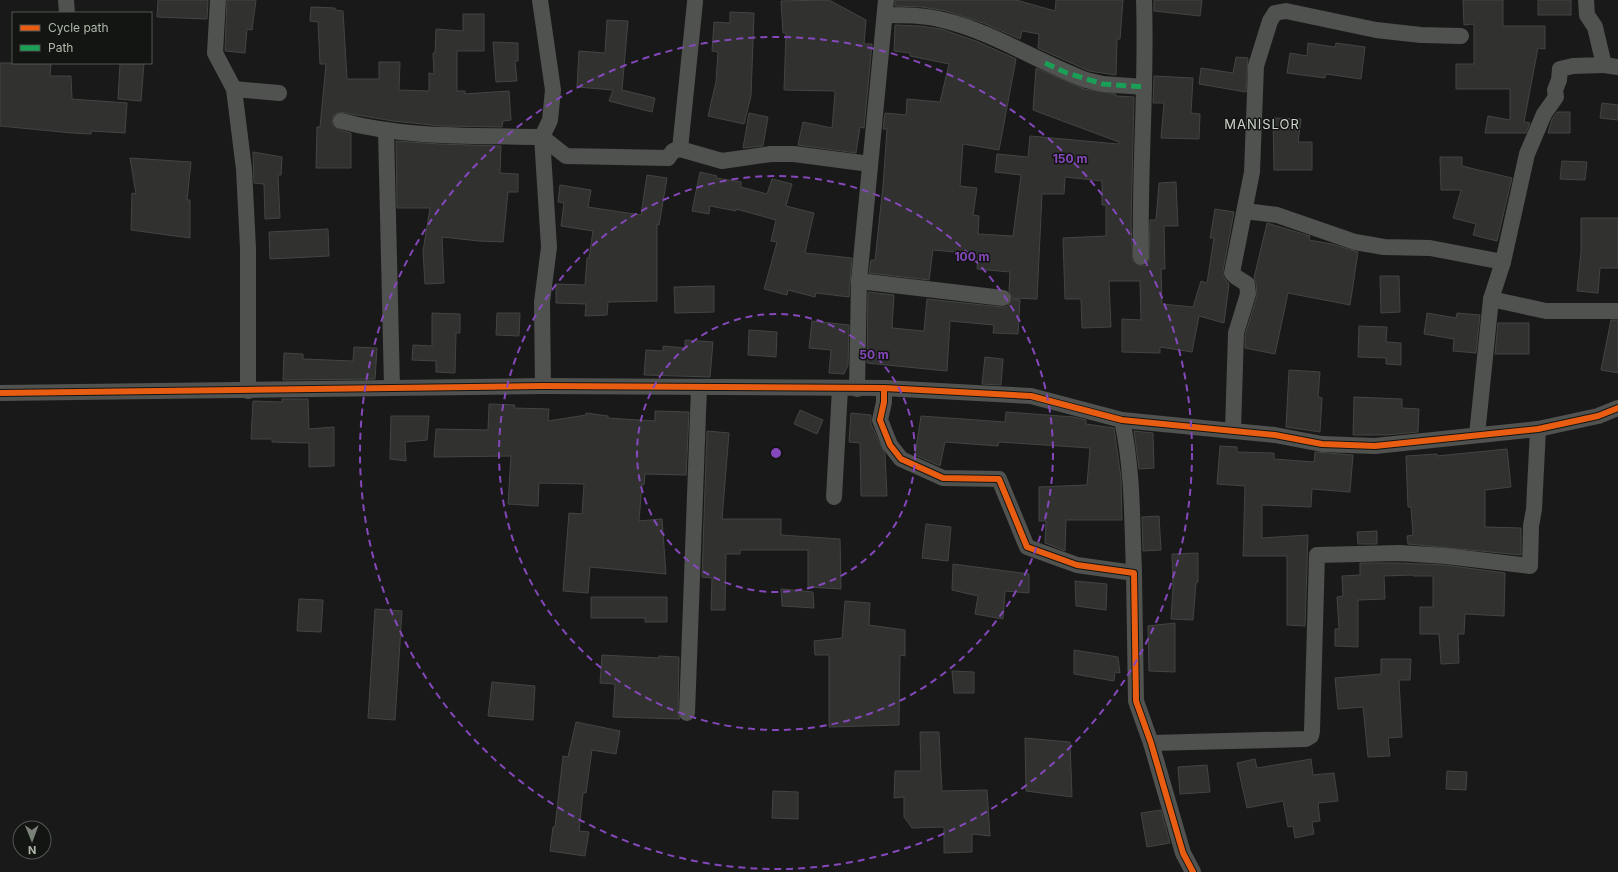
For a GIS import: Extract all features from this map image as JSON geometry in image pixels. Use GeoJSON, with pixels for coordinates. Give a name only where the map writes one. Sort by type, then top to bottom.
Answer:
{"type":"FeatureCollection","features":[{"type":"Feature","properties":{"kind":"street"},"geometry":{"type":"LineString","coordinates":[[66,0],[66,12]]}},
{"type":"Feature","properties":{"kind":"street"},"geometry":{"type":"LineString","coordinates":[[218,0],[215,53],[234,89],[244,169],[248,232],[248,391]]}},
{"type":"Feature","properties":{"kind":"street"},"geometry":{"type":"LineString","coordinates":[[540,0],[553,90],[550,120],[542,137],[549,247],[542,302],[543,386]]}},
{"type":"Feature","properties":{"kind":"street"},"geometry":{"type":"LineString","coordinates":[[1141,257],[1141,199],[1146,49],[1144,0]]}},
{"type":"Feature","properties":{"kind":"street"},"geometry":{"type":"LineString","coordinates":[[1477,435],[1491,299],[1503,262],[1527,154],[1544,114],[1556,97],[1555,90],[1559,80],[1560,69],[1573,66],[1611,66],[1595,27],[1587,15],[1586,0]]}},
{"type":"Feature","properties":{"kind":"street"},"geometry":{"type":"LineString","coordinates":[[680,149],[695,2]]}},
{"type":"Feature","properties":{"kind":"street"},"geometry":{"type":"LineString","coordinates":[[857,388],[859,280],[886,8],[914,16],[943,20],[987,36],[1086,80],[1103,84],[1144,87]]}},
{"type":"Feature","properties":{"kind":"street"},"geometry":{"type":"LineString","coordinates":[[1233,430],[1236,333],[1248,294],[1247,284],[1232,273],[1252,172],[1256,66],[1270,21],[1275,14],[1286,11],[1376,30],[1421,36],[1461,36]]}},
{"type":"Feature","properties":{"kind":"street"},"geometry":{"type":"LineString","coordinates":[[234,89],[279,93]]}},
{"type":"Feature","properties":{"kind":"street"},"geometry":{"type":"LineString","coordinates":[[341,121],[363,127],[378,127],[386,130],[441,136],[542,137],[566,156],[668,158],[674,151],[680,149],[722,160],[771,154],[794,154],[870,164]]}},
{"type":"Feature","properties":{"kind":"street"},"geometry":{"type":"LineString","coordinates":[[386,130],[392,387]]}},
{"type":"Feature","properties":{"kind":"street"},"geometry":{"type":"LineString","coordinates":[[1245,211],[1277,215],[1354,242],[1384,247],[1430,248],[1503,262]]}},
{"type":"Feature","properties":{"kind":"street"},"geometry":{"type":"LineString","coordinates":[[859,280],[1003,298]]}},
{"type":"Feature","properties":{"kind":"street"},"geometry":{"type":"LineString","coordinates":[[1491,299],[1546,312],[1618,311]]}},
{"type":"Feature","properties":{"kind":"street"},"geometry":{"type":"LineString","coordinates":[[0,393],[543,386],[840,389],[884,388],[1031,396],[1122,420],[1276,435],[1322,444],[1375,446],[1538,429],[1598,416],[1618,408]]}},
{"type":"Feature","properties":{"kind":"street"},"geometry":{"type":"LineString","coordinates":[[687,713],[699,387]]}},
{"type":"Feature","properties":{"kind":"street"},"geometry":{"type":"LineString","coordinates":[[884,388],[884,402],[880,420],[890,445],[901,459],[943,478],[1000,479],[1027,547],[1077,565],[1134,573]]}},
{"type":"Feature","properties":{"kind":"street"},"geometry":{"type":"LineString","coordinates":[[834,497],[840,389]]}},
{"type":"Feature","properties":{"kind":"street"},"geometry":{"type":"LineString","coordinates":[[1122,420],[1127,442],[1131,487],[1136,701],[1151,743],[1183,853],[1193,872]]}},
{"type":"Feature","properties":{"kind":"street"},"geometry":{"type":"LineString","coordinates":[[1151,743],[1306,739],[1311,736],[1317,555],[1399,553],[1446,556],[1530,566],[1530,526],[1534,510],[1538,429]]}},
{"type":"Feature","properties":{"kind":"building"},"geometry":{"type":"Polygon","coordinates":[[[158,0],[208,0],[207,19],[157,17],[158,0]]]}},
{"type":"Feature","properties":{"kind":"building"},"geometry":{"type":"Polygon","coordinates":[[[227,0],[256,0],[252,30],[247,29],[245,53],[225,51],[227,0]]]}},
{"type":"Feature","properties":{"kind":"building"},"geometry":{"type":"Polygon","coordinates":[[[829,0],[866,20],[864,44],[872,44],[864,128],[860,127],[856,153],[798,145],[803,122],[832,128],[834,91],[784,90],[786,33],[783,33],[781,1],[829,0]]]}},
{"type":"Feature","properties":{"kind":"building"},"geometry":{"type":"Polygon","coordinates":[[[895,0],[1016,0],[1055,11],[1056,0],[1123,0],[1120,39],[1117,39],[1116,75],[1089,71],[1038,48],[1039,34],[1022,31],[1020,39],[983,23],[946,11],[922,7],[895,6],[895,0]]]}},
{"type":"Feature","properties":{"kind":"building"},"geometry":{"type":"Polygon","coordinates":[[[1154,0],[1202,0],[1200,16],[1154,11],[1154,0]]]}},
{"type":"Feature","properties":{"kind":"building"},"geometry":{"type":"Polygon","coordinates":[[[1463,0],[1503,0],[1503,26],[1545,26],[1545,49],[1538,48],[1524,122],[1530,123],[1526,133],[1485,133],[1488,116],[1510,120],[1510,89],[1456,89],[1456,64],[1474,64],[1474,24],[1464,25],[1463,0]]]}},
{"type":"Feature","properties":{"kind":"building"},"geometry":{"type":"Polygon","coordinates":[[[1538,0],[1571,0],[1571,15],[1538,15],[1538,0]]]}},
{"type":"Feature","properties":{"kind":"building"},"geometry":{"type":"Polygon","coordinates":[[[311,7],[335,8],[335,10],[343,11],[347,79],[379,79],[379,62],[400,62],[399,90],[429,91],[429,73],[434,74],[433,53],[435,53],[436,29],[463,31],[463,14],[484,14],[484,51],[457,51],[457,91],[465,91],[465,94],[509,91],[511,120],[503,121],[502,127],[441,126],[393,121],[339,112],[334,115],[332,123],[339,130],[351,133],[351,168],[316,168],[317,127],[320,127],[326,64],[320,64],[318,22],[310,21],[311,7]]]}},
{"type":"Feature","properties":{"kind":"building"},"geometry":{"type":"Polygon","coordinates":[[[730,12],[754,13],[751,96],[744,124],[708,116],[716,82],[718,52],[712,51],[714,22],[730,23],[730,12]]]}},
{"type":"Feature","properties":{"kind":"building"},"geometry":{"type":"Polygon","coordinates":[[[607,20],[628,21],[622,90],[655,98],[652,112],[609,101],[613,90],[577,87],[579,51],[605,53],[607,20]]]}},
{"type":"Feature","properties":{"kind":"building"},"geometry":{"type":"Polygon","coordinates":[[[895,25],[941,29],[976,41],[1016,59],[999,150],[963,144],[960,186],[977,188],[973,215],[979,216],[978,234],[1013,236],[1021,175],[995,172],[997,154],[1028,157],[1030,136],[1118,144],[1119,142],[1033,110],[1036,68],[1084,89],[1116,94],[1116,96],[1134,97],[1131,225],[1133,261],[1141,266],[1146,265],[1149,261],[1150,220],[1156,220],[1159,183],[1176,182],[1178,226],[1164,226],[1165,269],[1161,269],[1162,304],[1193,307],[1201,281],[1207,283],[1214,238],[1210,238],[1215,209],[1234,212],[1223,271],[1223,276],[1229,284],[1224,323],[1199,316],[1192,352],[1160,347],[1160,353],[1122,352],[1122,319],[1141,320],[1140,281],[1109,281],[1111,327],[1082,328],[1081,299],[1065,299],[1063,238],[1106,236],[1106,205],[1102,205],[1102,181],[1065,177],[1064,194],[1042,194],[1037,299],[1012,298],[1009,291],[1010,272],[977,269],[978,254],[933,250],[929,280],[869,273],[871,260],[875,260],[883,186],[887,129],[883,129],[885,113],[906,115],[907,99],[940,102],[949,64],[910,56],[910,53],[894,51],[895,25]]]}},
{"type":"Feature","properties":{"kind":"building"},"geometry":{"type":"Polygon","coordinates":[[[493,42],[518,43],[518,61],[515,61],[517,81],[496,82],[493,42]]]}},
{"type":"Feature","properties":{"kind":"building"},"geometry":{"type":"Polygon","coordinates":[[[1308,43],[1335,47],[1336,43],[1365,47],[1361,79],[1326,74],[1325,78],[1287,73],[1290,53],[1307,56],[1308,43]]]}},
{"type":"Feature","properties":{"kind":"building"},"geometry":{"type":"Polygon","coordinates":[[[1236,57],[1248,58],[1246,92],[1199,84],[1201,68],[1233,73],[1236,57]]]}},
{"type":"Feature","properties":{"kind":"building"},"geometry":{"type":"Polygon","coordinates":[[[0,63],[51,64],[50,76],[71,76],[72,99],[127,103],[125,133],[91,131],[91,134],[72,133],[0,126],[0,63]]]}},
{"type":"Feature","properties":{"kind":"building"},"geometry":{"type":"Polygon","coordinates":[[[120,64],[144,64],[141,101],[118,99],[120,64]]]}},
{"type":"Feature","properties":{"kind":"building"},"geometry":{"type":"Polygon","coordinates":[[[1154,76],[1193,78],[1191,113],[1200,114],[1199,139],[1161,138],[1164,103],[1153,103],[1154,76]]]}},
{"type":"Feature","properties":{"kind":"building"},"geometry":{"type":"Polygon","coordinates":[[[1602,103],[1618,105],[1618,120],[1600,118],[1602,103]]]}},
{"type":"Feature","properties":{"kind":"building"},"geometry":{"type":"Polygon","coordinates":[[[1557,112],[1570,112],[1570,133],[1548,133],[1552,119],[1557,112]]]}},
{"type":"Feature","properties":{"kind":"building"},"geometry":{"type":"Polygon","coordinates":[[[749,113],[768,117],[763,146],[743,148],[749,113]]]}},
{"type":"Feature","properties":{"kind":"building"},"geometry":{"type":"Polygon","coordinates":[[[1273,118],[1301,119],[1298,142],[1312,142],[1312,170],[1274,170],[1273,118]]]}},
{"type":"Feature","properties":{"kind":"building"},"geometry":{"type":"Polygon","coordinates":[[[396,141],[501,146],[500,173],[518,174],[518,192],[508,192],[503,242],[442,237],[444,283],[425,284],[423,251],[430,208],[397,208],[396,141]]]}},
{"type":"Feature","properties":{"kind":"building"},"geometry":{"type":"Polygon","coordinates":[[[253,152],[282,157],[281,175],[278,175],[280,218],[265,219],[264,184],[254,183],[253,152]]]}},
{"type":"Feature","properties":{"kind":"building"},"geometry":{"type":"Polygon","coordinates":[[[1440,157],[1462,157],[1462,166],[1512,178],[1497,241],[1473,235],[1476,224],[1453,218],[1461,190],[1441,190],[1440,157]]]}},
{"type":"Feature","properties":{"kind":"building"},"geometry":{"type":"Polygon","coordinates":[[[130,158],[191,162],[187,200],[190,200],[190,238],[131,230],[132,193],[136,194],[130,158]]]}},
{"type":"Feature","properties":{"kind":"building"},"geometry":{"type":"Polygon","coordinates":[[[1562,161],[1587,162],[1585,180],[1560,179],[1562,161]]]}},
{"type":"Feature","properties":{"kind":"building"},"geometry":{"type":"Polygon","coordinates":[[[700,172],[717,176],[716,178],[741,182],[741,187],[767,194],[772,179],[792,184],[786,206],[814,213],[805,253],[852,258],[849,297],[816,293],[815,297],[788,290],[787,295],[764,289],[777,242],[771,241],[776,220],[736,209],[736,211],[710,206],[709,214],[692,211],[700,172]]]}},
{"type":"Feature","properties":{"kind":"building"},"geometry":{"type":"Polygon","coordinates":[[[647,175],[667,178],[659,225],[657,224],[657,301],[608,302],[607,315],[585,316],[586,304],[556,303],[556,284],[585,285],[587,258],[589,258],[593,231],[561,226],[564,203],[558,202],[560,185],[591,190],[588,207],[641,215],[647,175]]]}},
{"type":"Feature","properties":{"kind":"building"},"geometry":{"type":"Polygon","coordinates":[[[1581,218],[1618,218],[1618,268],[1600,268],[1598,293],[1577,291],[1581,252],[1581,218]]]}},
{"type":"Feature","properties":{"kind":"building"},"geometry":{"type":"Polygon","coordinates":[[[1267,223],[1310,236],[1309,240],[1332,244],[1358,252],[1350,305],[1288,293],[1275,354],[1245,348],[1245,335],[1257,296],[1254,278],[1267,223]]]}},
{"type":"Feature","properties":{"kind":"building"},"geometry":{"type":"Polygon","coordinates":[[[328,229],[329,256],[270,259],[269,232],[328,229]]]}},
{"type":"Feature","properties":{"kind":"building"},"geometry":{"type":"Polygon","coordinates":[[[1380,276],[1399,276],[1400,312],[1381,313],[1380,276]]]}},
{"type":"Feature","properties":{"kind":"building"},"geometry":{"type":"Polygon","coordinates":[[[714,286],[714,312],[675,313],[674,287],[714,286]]]}},
{"type":"Feature","properties":{"kind":"building"},"geometry":{"type":"Polygon","coordinates":[[[868,292],[894,295],[892,328],[924,331],[927,299],[1002,307],[1007,307],[1012,299],[1020,300],[1018,334],[993,333],[994,325],[950,321],[947,371],[867,363],[868,292]]]}},
{"type":"Feature","properties":{"kind":"building"},"geometry":{"type":"Polygon","coordinates":[[[432,313],[460,314],[460,333],[456,333],[455,373],[436,372],[436,361],[412,360],[413,345],[432,346],[432,313]]]}},
{"type":"Feature","properties":{"kind":"building"},"geometry":{"type":"Polygon","coordinates":[[[497,313],[520,313],[519,336],[496,335],[497,313]]]}},
{"type":"Feature","properties":{"kind":"building"},"geometry":{"type":"Polygon","coordinates":[[[1427,313],[1456,318],[1457,313],[1480,315],[1476,353],[1453,351],[1454,339],[1424,334],[1427,313]]]}},
{"type":"Feature","properties":{"kind":"building"},"geometry":{"type":"Polygon","coordinates":[[[1611,320],[1618,320],[1618,373],[1601,370],[1611,320]]]}},
{"type":"Feature","properties":{"kind":"building"},"geometry":{"type":"Polygon","coordinates":[[[812,321],[849,325],[848,365],[844,374],[829,373],[831,350],[809,348],[812,321]]]}},
{"type":"Feature","properties":{"kind":"building"},"geometry":{"type":"Polygon","coordinates":[[[1498,323],[1529,323],[1529,354],[1495,354],[1498,323]]]}},
{"type":"Feature","properties":{"kind":"building"},"geometry":{"type":"Polygon","coordinates":[[[1359,326],[1387,327],[1386,342],[1401,343],[1401,365],[1386,364],[1386,358],[1358,357],[1359,326]]]}},
{"type":"Feature","properties":{"kind":"building"},"geometry":{"type":"Polygon","coordinates":[[[749,330],[777,332],[776,357],[748,355],[749,330]]]}},
{"type":"Feature","properties":{"kind":"building"},"geometry":{"type":"Polygon","coordinates":[[[685,340],[713,342],[710,377],[644,375],[646,350],[663,351],[663,346],[685,348],[685,340]]]}},
{"type":"Feature","properties":{"kind":"building"},"geometry":{"type":"Polygon","coordinates":[[[354,347],[377,348],[375,379],[283,380],[284,353],[303,354],[303,359],[353,361],[354,347]]]}},
{"type":"Feature","properties":{"kind":"building"},"geometry":{"type":"Polygon","coordinates":[[[985,357],[1003,359],[1001,385],[982,384],[985,357]]]}},
{"type":"Feature","properties":{"kind":"building"},"geometry":{"type":"Polygon","coordinates":[[[1289,370],[1320,372],[1318,397],[1322,398],[1320,432],[1286,427],[1289,370]]]}},
{"type":"Feature","properties":{"kind":"building"},"geometry":{"type":"Polygon","coordinates":[[[1354,397],[1402,399],[1402,408],[1419,409],[1418,432],[1386,435],[1353,435],[1354,397]]]}},
{"type":"Feature","properties":{"kind":"building"},"geometry":{"type":"Polygon","coordinates":[[[282,399],[308,399],[309,429],[334,427],[334,466],[309,467],[309,443],[272,442],[272,439],[251,439],[253,401],[282,402],[282,399]]]}},
{"type":"Feature","properties":{"kind":"building"},"geometry":{"type":"Polygon","coordinates":[[[489,404],[515,405],[514,408],[549,409],[548,421],[586,415],[586,413],[608,416],[608,418],[655,421],[655,411],[689,412],[686,475],[645,474],[644,485],[642,484],[639,521],[662,519],[666,574],[590,567],[588,593],[563,591],[569,513],[582,514],[584,484],[539,483],[538,506],[508,504],[511,456],[434,457],[436,429],[488,430],[489,404]]]}},
{"type":"Feature","properties":{"kind":"building"},"geometry":{"type":"Polygon","coordinates":[[[800,410],[823,420],[817,434],[794,424],[800,410]]]}},
{"type":"Feature","properties":{"kind":"building"},"geometry":{"type":"Polygon","coordinates":[[[1006,412],[1074,417],[1086,420],[1086,424],[1114,428],[1121,478],[1122,520],[1066,520],[1065,551],[1045,543],[1046,521],[1039,521],[1039,487],[1087,485],[1090,448],[999,442],[998,446],[945,442],[940,466],[915,455],[921,416],[1005,422],[1006,412]]]}},
{"type":"Feature","properties":{"kind":"building"},"geometry":{"type":"Polygon","coordinates":[[[851,413],[871,415],[871,424],[885,454],[887,496],[861,496],[860,443],[849,442],[851,413]]]}},
{"type":"Feature","properties":{"kind":"building"},"geometry":{"type":"Polygon","coordinates":[[[391,416],[429,416],[427,440],[405,442],[406,461],[390,459],[391,416]]]}},
{"type":"Feature","properties":{"kind":"building"},"geometry":{"type":"Polygon","coordinates":[[[707,431],[729,433],[722,519],[781,519],[781,535],[840,539],[841,589],[808,587],[808,550],[740,550],[740,554],[726,554],[725,610],[711,610],[712,578],[702,577],[707,431]]]}},
{"type":"Feature","properties":{"kind":"building"},"geometry":{"type":"Polygon","coordinates":[[[1134,431],[1153,433],[1154,468],[1139,469],[1134,431]]]}},
{"type":"Feature","properties":{"kind":"building"},"geometry":{"type":"Polygon","coordinates":[[[1220,446],[1237,447],[1237,452],[1274,453],[1274,459],[1314,462],[1315,452],[1353,455],[1350,492],[1312,489],[1311,507],[1262,505],[1262,538],[1308,535],[1305,626],[1287,625],[1287,556],[1243,556],[1245,486],[1217,484],[1220,446]]]}},
{"type":"Feature","properties":{"kind":"building"},"geometry":{"type":"Polygon","coordinates":[[[1507,449],[1511,487],[1485,490],[1485,527],[1521,528],[1521,555],[1408,544],[1407,536],[1413,535],[1411,507],[1408,507],[1406,456],[1437,454],[1437,456],[1507,449]]]}},
{"type":"Feature","properties":{"kind":"building"},"geometry":{"type":"Polygon","coordinates":[[[1159,516],[1161,550],[1143,551],[1142,517],[1159,516]]]}},
{"type":"Feature","properties":{"kind":"building"},"geometry":{"type":"Polygon","coordinates":[[[926,524],[951,527],[948,561],[922,558],[926,524]]]}},
{"type":"Feature","properties":{"kind":"building"},"geometry":{"type":"Polygon","coordinates":[[[1377,531],[1377,544],[1358,544],[1357,532],[1377,531]]]}},
{"type":"Feature","properties":{"kind":"building"},"geometry":{"type":"Polygon","coordinates":[[[1198,553],[1198,582],[1196,583],[1193,620],[1171,619],[1173,587],[1172,554],[1198,553]]]}},
{"type":"Feature","properties":{"kind":"building"},"geometry":{"type":"Polygon","coordinates":[[[1360,563],[1445,565],[1505,573],[1504,616],[1465,614],[1464,634],[1458,634],[1459,663],[1441,664],[1439,634],[1420,634],[1420,607],[1433,607],[1433,576],[1384,576],[1385,599],[1358,600],[1358,647],[1335,646],[1335,629],[1339,629],[1337,597],[1343,596],[1342,576],[1360,575],[1360,563]]]}},
{"type":"Feature","properties":{"kind":"building"},"geometry":{"type":"Polygon","coordinates":[[[953,564],[1029,574],[1029,593],[1005,591],[1003,619],[975,614],[978,596],[952,590],[953,564]]]}},
{"type":"Feature","properties":{"kind":"building"},"geometry":{"type":"Polygon","coordinates":[[[1075,581],[1107,584],[1106,610],[1076,606],[1075,581]]]}},
{"type":"Feature","properties":{"kind":"building"},"geometry":{"type":"Polygon","coordinates":[[[781,589],[813,592],[814,608],[782,606],[781,589]]]}},
{"type":"Feature","properties":{"kind":"building"},"geometry":{"type":"Polygon","coordinates":[[[591,597],[667,597],[667,622],[645,622],[645,618],[591,618],[591,597]]]}},
{"type":"Feature","properties":{"kind":"building"},"geometry":{"type":"Polygon","coordinates":[[[299,599],[323,600],[321,632],[297,631],[299,599]]]}},
{"type":"Feature","properties":{"kind":"building"},"geometry":{"type":"Polygon","coordinates":[[[845,601],[870,603],[869,625],[905,630],[905,656],[900,655],[899,725],[829,727],[829,655],[815,655],[814,641],[842,638],[845,601]]]}},
{"type":"Feature","properties":{"kind":"building"},"geometry":{"type":"Polygon","coordinates":[[[375,609],[402,611],[395,720],[368,718],[375,609]]]}},
{"type":"Feature","properties":{"kind":"building"},"geometry":{"type":"Polygon","coordinates":[[[1175,623],[1175,672],[1149,671],[1148,626],[1175,623]]]}},
{"type":"Feature","properties":{"kind":"building"},"geometry":{"type":"Polygon","coordinates":[[[1074,650],[1118,657],[1120,673],[1115,672],[1114,681],[1074,674],[1074,650]]]}},
{"type":"Feature","properties":{"kind":"building"},"geometry":{"type":"Polygon","coordinates":[[[602,655],[659,658],[659,656],[679,657],[678,713],[680,719],[613,717],[615,684],[600,683],[602,655]]]}},
{"type":"Feature","properties":{"kind":"building"},"geometry":{"type":"Polygon","coordinates":[[[1381,659],[1411,659],[1410,680],[1399,680],[1402,737],[1388,738],[1390,756],[1368,757],[1363,707],[1338,709],[1335,678],[1381,674],[1381,659]]]}},
{"type":"Feature","properties":{"kind":"building"},"geometry":{"type":"Polygon","coordinates":[[[952,671],[974,672],[974,693],[954,693],[952,671]]]}},
{"type":"Feature","properties":{"kind":"building"},"geometry":{"type":"Polygon","coordinates":[[[492,682],[535,686],[533,720],[488,716],[492,682]]]}},
{"type":"Feature","properties":{"kind":"building"},"geometry":{"type":"Polygon","coordinates":[[[576,722],[620,731],[616,754],[592,750],[586,793],[583,793],[579,831],[589,832],[585,856],[550,851],[553,827],[555,827],[563,756],[568,757],[576,722]]]}},
{"type":"Feature","properties":{"kind":"building"},"geometry":{"type":"Polygon","coordinates":[[[920,732],[939,732],[942,791],[987,790],[990,836],[972,834],[972,852],[944,853],[944,827],[912,828],[904,817],[904,797],[894,798],[895,771],[921,771],[920,732]]]}},
{"type":"Feature","properties":{"kind":"building"},"geometry":{"type":"Polygon","coordinates":[[[1025,738],[1070,742],[1072,797],[1026,791],[1025,738]]]}},
{"type":"Feature","properties":{"kind":"building"},"geometry":{"type":"Polygon","coordinates":[[[1255,759],[1257,768],[1311,759],[1313,775],[1334,773],[1338,801],[1318,803],[1320,821],[1312,822],[1314,834],[1295,838],[1293,826],[1288,827],[1283,801],[1247,808],[1237,763],[1255,759]]]}},
{"type":"Feature","properties":{"kind":"building"},"geometry":{"type":"Polygon","coordinates":[[[1207,765],[1210,792],[1180,794],[1178,767],[1207,765]]]}},
{"type":"Feature","properties":{"kind":"building"},"geometry":{"type":"Polygon","coordinates":[[[1447,771],[1467,772],[1466,790],[1446,789],[1447,771]]]}},
{"type":"Feature","properties":{"kind":"building"},"geometry":{"type":"Polygon","coordinates":[[[773,791],[798,792],[798,819],[772,818],[773,791]]]}},
{"type":"Feature","properties":{"kind":"building"},"geometry":{"type":"Polygon","coordinates":[[[1161,810],[1170,843],[1147,847],[1141,813],[1161,810]]]}},
{"type":"Feature","properties":{"kind":"marked path"},"geometry":{"type":"LineString","coordinates":[[1045,63],[1067,73],[1103,84],[1144,87]]}},
{"type":"Feature","properties":{"kind":"cycle path"},"geometry":{"type":"LineString","coordinates":[[0,393],[543,386],[884,388],[1031,396],[1122,420],[1275,435],[1322,444],[1375,446],[1538,429],[1598,416],[1618,408]]}},
{"type":"Feature","properties":{"kind":"cycle path"},"geometry":{"type":"LineString","coordinates":[[884,388],[884,402],[880,420],[890,445],[901,459],[943,478],[999,479],[1027,547],[1077,565],[1134,573],[1136,701],[1151,743],[1183,853],[1193,872]]}},
{"type":"Feature","properties":{"kind":"district","name":"MANISLOR"},"geometry":{"type":"Point","coordinates":[1262,124]}}]}
